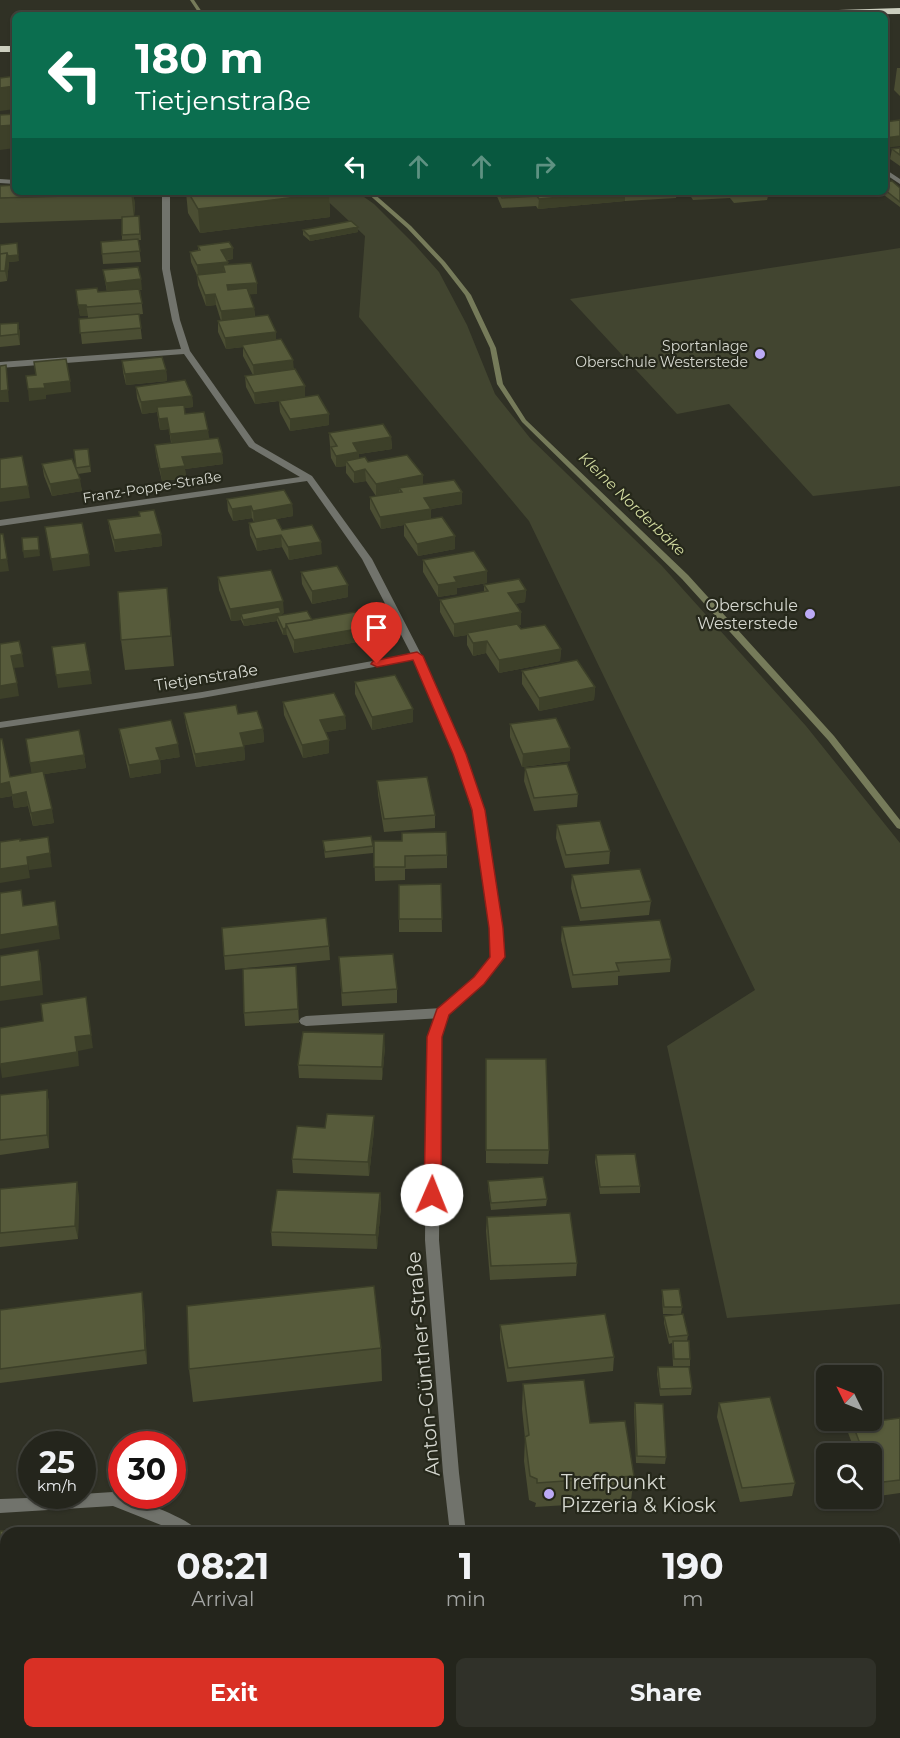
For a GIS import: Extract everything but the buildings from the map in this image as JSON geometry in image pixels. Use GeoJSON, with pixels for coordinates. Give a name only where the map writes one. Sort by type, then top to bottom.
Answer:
{"type":"FeatureCollection","features":[{"type":"Feature","properties":{"kind":"highway"},"geometry":{"type":"LineString","coordinates":[[869,12],[900,11]]}},
{"type":"Feature","properties":{"kind":"street"},"geometry":{"type":"LineString","coordinates":[[166,195],[166,269],[176,320],[186,351],[252,445],[309,478],[367,559],[417,656],[459,754],[478,810],[496,928],[497,957],[479,981],[442,1013],[306,1021]]}},
{"type":"Feature","properties":{"kind":"street"},"geometry":{"type":"LineString","coordinates":[[0,365],[186,351]]}},
{"type":"Feature","properties":{"kind":"street","name":"Franz-Poppe-Straße"},"geometry":{"type":"LineString","coordinates":[[0,524],[309,478]]}},
{"type":"Feature","properties":{"kind":"street","name":"Tietjenstraße"},"geometry":{"type":"LineString","coordinates":[[0,725],[202,696],[417,656]]}},
{"type":"Feature","properties":{"kind":"street","name":"Anton-Günther-Straße"},"geometry":{"type":"LineString","coordinates":[[442,1013],[434,1037],[432,1240],[457,1527]]}},
{"type":"Feature","properties":{"kind":"street"},"geometry":{"type":"LineString","coordinates":[[0,1506],[113,1498],[165,1526]]}},
{"type":"Feature","properties":{"kind":"green space"},"geometry":{"type":"Polygon","coordinates":[[[321,195],[361,195],[374,204],[415,245],[439,272],[467,325],[495,394],[530,438],[662,566],[806,726],[900,843],[900,1304],[727,1318],[667,1046],[755,990],[529,521],[359,317],[365,236],[321,195]]]}},
{"type":"Feature","properties":{"kind":"green space","name":"Sportanlage Oberschule Westerstede"},"geometry":{"type":"Polygon","coordinates":[[[900,248],[900,486],[813,496],[729,404],[677,414],[570,299],[900,248]]]}},
{"type":"Feature","properties":{"kind":"waterway","name":"Kleine Norderbäke"},"geometry":{"type":"LineString","coordinates":[[192,0],[200,12]]}},
{"type":"Feature","properties":{"kind":"waterway","name":"Kleine Norderbäke"},"geometry":{"type":"LineString","coordinates":[[372,195],[409,227],[443,263],[468,295],[493,348],[500,384],[524,421],[685,577],[831,738],[900,826]]}},
{"type":"Feature","properties":{"kind":"place","name":"Sportanlage Oberschule Westerstede"},"geometry":{"type":"Point","coordinates":[760,354]}},
{"type":"Feature","properties":{"kind":"place","name":"Oberschule Westerstede"},"geometry":{"type":"Point","coordinates":[810,614]}},
{"type":"Feature","properties":{"kind":"place","name":"Treffpunkt Pizzeria & Kiosk"},"geometry":{"type":"Point","coordinates":[549,1494]}},
{"type":"Feature","properties":{"kind":"route"},"geometry":{"type":"LineString","coordinates":[[377,664],[417,656],[459,754],[478,810],[496,928],[497,957],[479,981],[442,1013],[434,1037],[432,1195]]}}]}
